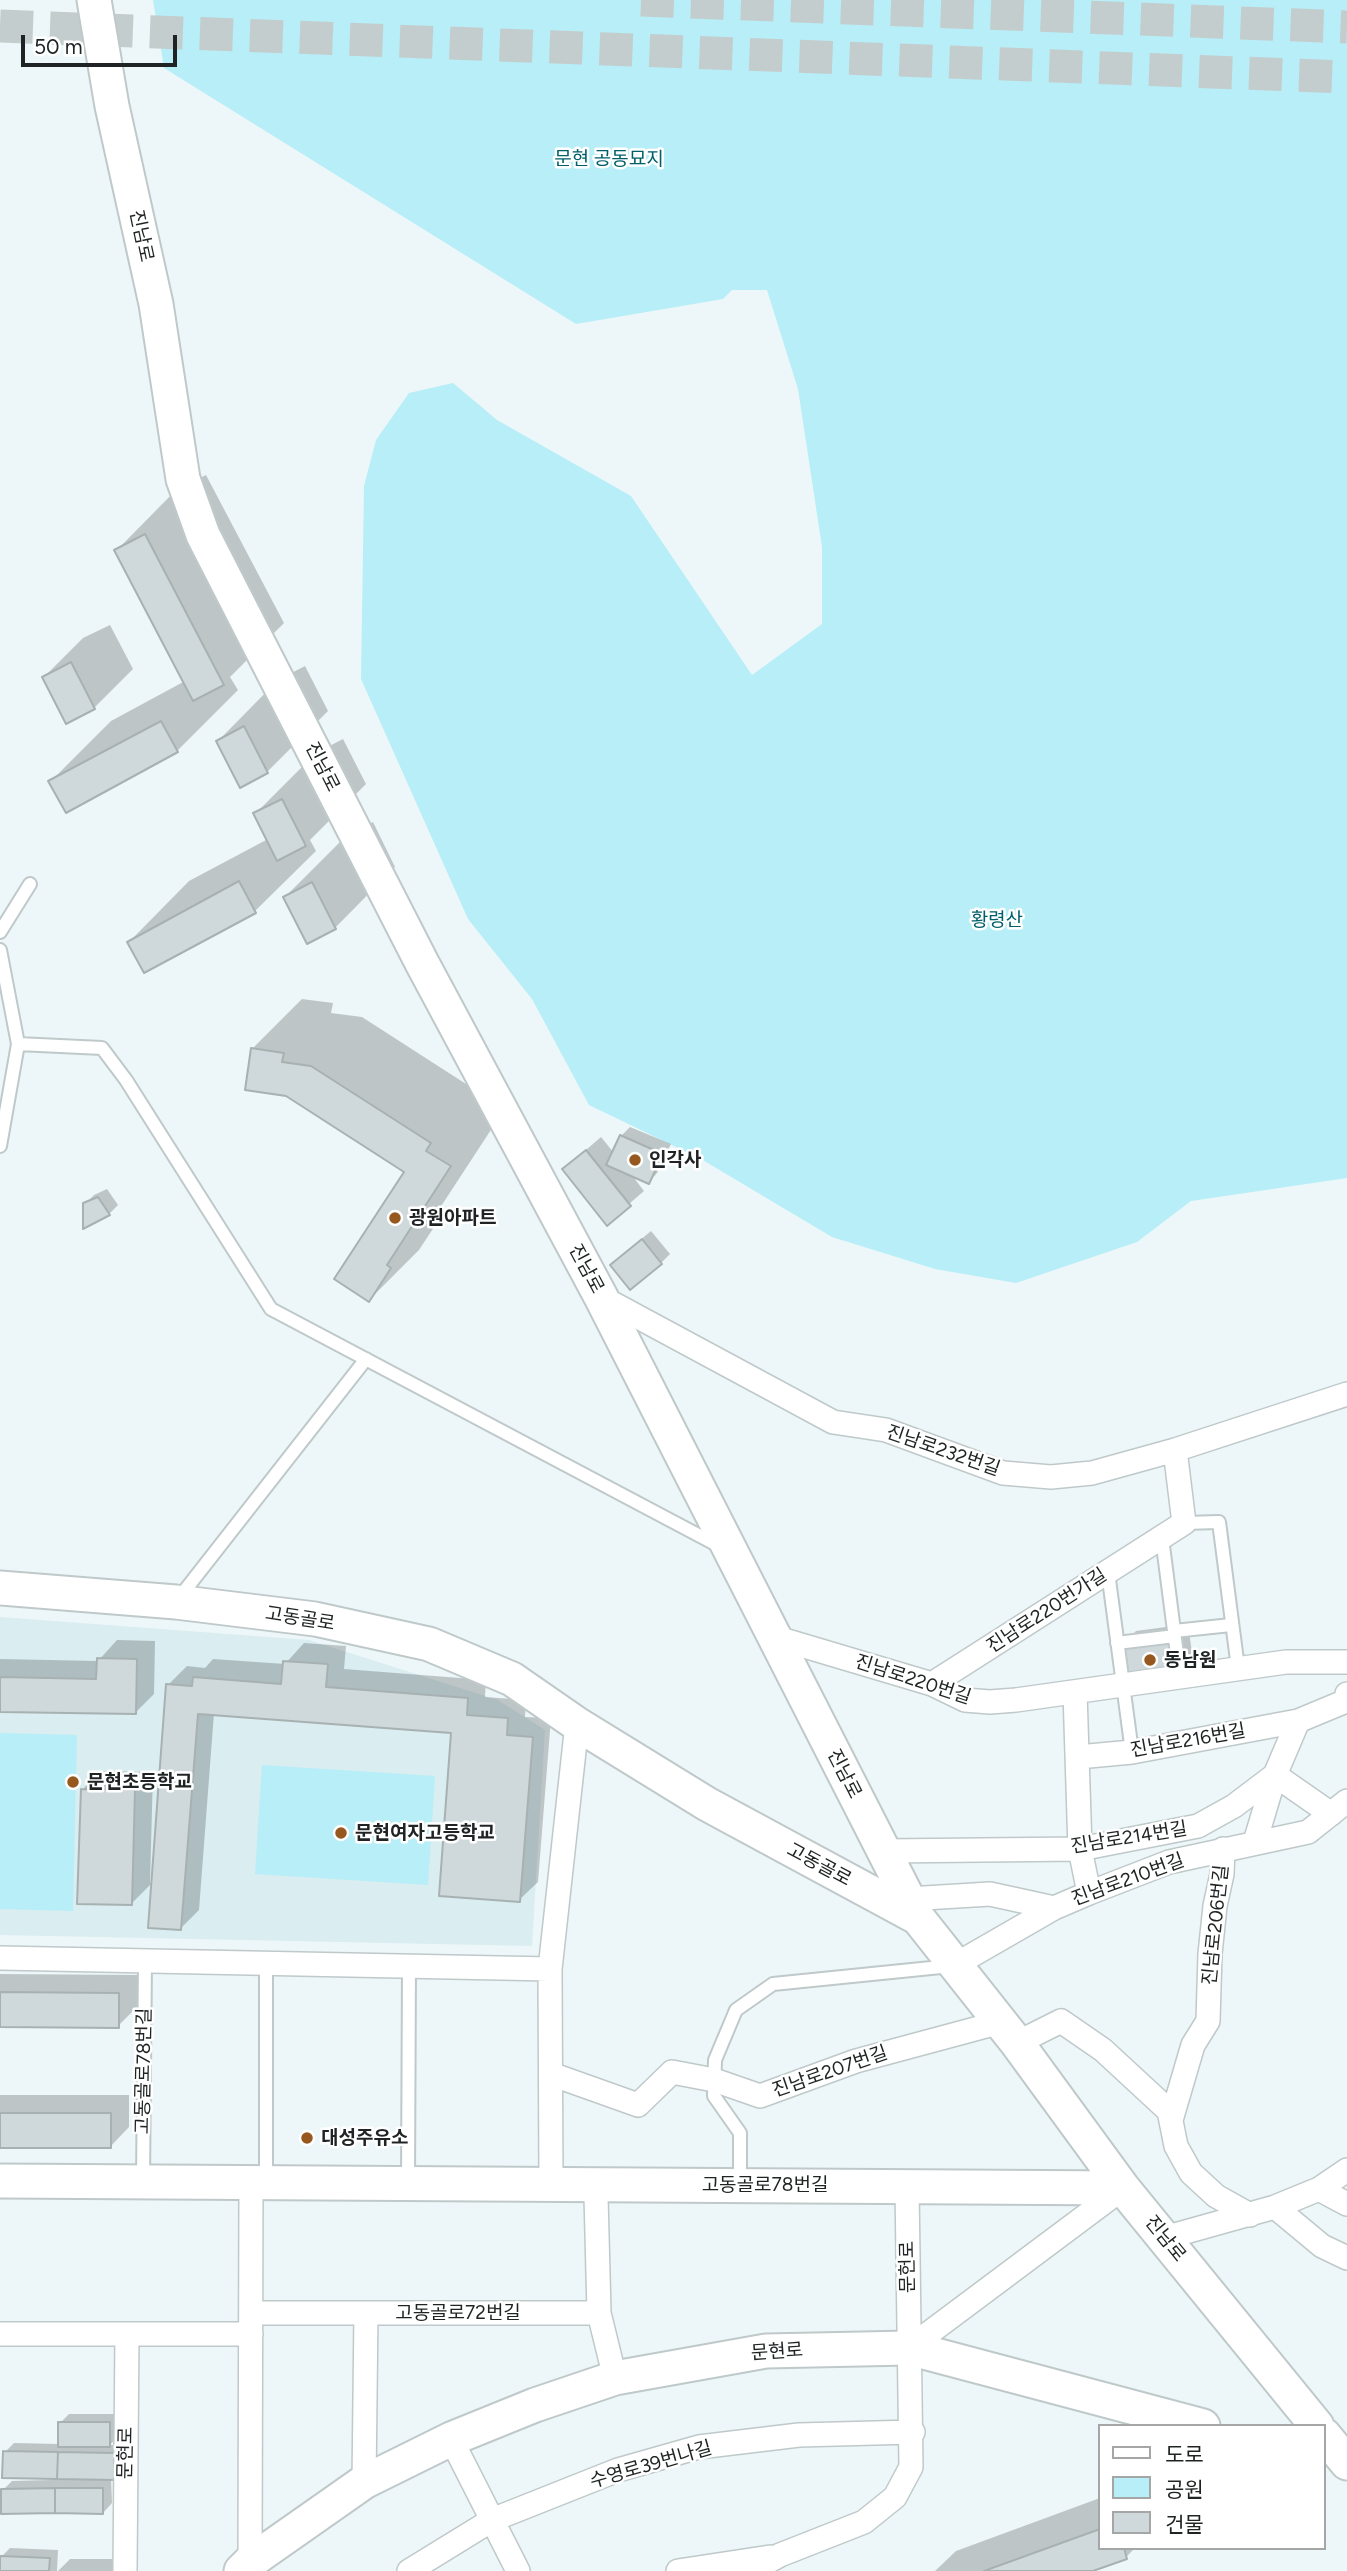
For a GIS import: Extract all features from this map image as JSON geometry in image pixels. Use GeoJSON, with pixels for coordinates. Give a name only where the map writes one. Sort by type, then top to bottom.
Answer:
{"type":"FeatureCollection","features":[{"type":"Feature","properties":{"kind":"street","name":"진남로"},"geometry":{"type":"LineString","coordinates":[[94,0],[112,106],[156,304],[183,479],[203,536],[422,963],[601,1297],[913,1908],[1123,2188],[1315,2424]]}},
{"type":"Feature","properties":{"kind":"street","name":"진남로232번길"},"geometry":{"type":"LineString","coordinates":[[601,1297],[833,1422],[886,1430],[1003,1473],[1051,1477],[1092,1473],[1175,1450],[1347,1394]]}},
{"type":"Feature","properties":{"kind":"street"},"geometry":{"type":"LineString","coordinates":[[1175,1450],[1184,1523]]}},
{"type":"Feature","properties":{"kind":"street","name":"진남로220번가길"},"geometry":{"type":"LineString","coordinates":[[932,1684],[1184,1523]]}},
{"type":"Feature","properties":{"kind":"street","name":"고동골로"},"geometry":{"type":"LineString","coordinates":[[0,1588],[176,1602],[315,1619],[429,1644],[512,1679],[577,1724],[707,1804],[913,1908]]}},
{"type":"Feature","properties":{"kind":"street","name":"진남로220번길"},"geometry":{"type":"LineString","coordinates":[[774,1637],[932,1684],[965,1700],[990,1702],[1286,1661],[1347,1662]]}},
{"type":"Feature","properties":{"kind":"street"},"geometry":{"type":"LineString","coordinates":[[1075,1692],[1080,1849],[1089,1893]]}},
{"type":"Feature","properties":{"kind":"street","name":"진남로216번길"},"geometry":{"type":"LineString","coordinates":[[1078,1757],[1132,1752],[1298,1721],[1346,1701],[1347,1694]]}},
{"type":"Feature","properties":{"kind":"street"},"geometry":{"type":"LineString","coordinates":[[1255,1842],[1275,1775],[1298,1721]]}},
{"type":"Feature","properties":{"kind":"street"},"geometry":{"type":"LineString","coordinates":[[551,2184],[550,1969],[577,1724]]}},
{"type":"Feature","properties":{"kind":"street"},"geometry":{"type":"LineString","coordinates":[[1275,1775],[1339,1808]]}},
{"type":"Feature","properties":{"kind":"street","name":"진남로214번길"},"geometry":{"type":"LineString","coordinates":[[884,1852],[1080,1849],[1198,1826],[1234,1807],[1275,1775]]}},
{"type":"Feature","properties":{"kind":"street","name":"진남로210번길"},"geometry":{"type":"LineString","coordinates":[[955,1965],[1054,1908],[1089,1893],[1169,1862],[1308,1832],[1339,1808]]}},
{"type":"Feature","properties":{"kind":"street","name":"진남로206번길"},"geometry":{"type":"LineString","coordinates":[[1171,2120],[1193,2045],[1208,2021],[1210,1954],[1223,1849]]}},
{"type":"Feature","properties":{"kind":"street"},"geometry":{"type":"LineString","coordinates":[[913,1908],[990,1894],[1054,1908]]}},
{"type":"Feature","properties":{"kind":"street"},"geometry":{"type":"LineString","coordinates":[[0,1958],[550,1969]]}},
{"type":"Feature","properties":{"kind":"street"},"geometry":{"type":"LineString","coordinates":[[1009,2033],[1061,2021],[1103,2050],[1169,2111],[1176,2146],[1191,2173],[1216,2196],[1250,2215]]}},
{"type":"Feature","properties":{"kind":"street","name":"진남로207번길"},"geometry":{"type":"LineString","coordinates":[[551,2074],[638,2105],[673,2072],[714,2080],[760,2096],[856,2062],[1009,2033]]}},
{"type":"Feature","properties":{"kind":"street"},"geometry":{"type":"LineString","coordinates":[[1164,2238],[1275,2207],[1320,2189],[1347,2170]]}},
{"type":"Feature","properties":{"kind":"street","name":"고동골로78번길"},"geometry":{"type":"LineString","coordinates":[[0,2181],[1123,2188]]}},
{"type":"Feature","properties":{"kind":"street","name":"문현로"},"geometry":{"type":"LineString","coordinates":[[245,2566],[251,2324],[259,2182]]}},
{"type":"Feature","properties":{"kind":"street"},"geometry":{"type":"LineString","coordinates":[[598,2184],[599,2313],[615,2378]]}},
{"type":"Feature","properties":{"kind":"street","name":"문헌로"},"geometry":{"type":"LineString","coordinates":[[780,2555],[864,2522],[895,2497],[911,2466],[913,2432],[907,2187]]}},
{"type":"Feature","properties":{"kind":"street"},"geometry":{"type":"LineString","coordinates":[[909,2348],[1123,2188]]}},
{"type":"Feature","properties":{"kind":"street"},"geometry":{"type":"LineString","coordinates":[[1320,2189],[1347,2204]]}},
{"type":"Feature","properties":{"kind":"street"},"geometry":{"type":"LineString","coordinates":[[1275,2207],[1322,2246],[1347,2258]]}},
{"type":"Feature","properties":{"kind":"street"},"geometry":{"type":"LineString","coordinates":[[364,2482],[366,2313]]}},
{"type":"Feature","properties":{"kind":"street","name":"고동골로72번길"},"geometry":{"type":"LineString","coordinates":[[0,2334],[127,2334],[366,2313],[599,2313]]}},
{"type":"Feature","properties":{"kind":"street","name":"문현로"},"geometry":{"type":"LineString","coordinates":[[125,2571],[127,2334]]}},
{"type":"Feature","properties":{"kind":"street","name":"문현로"},"geometry":{"type":"LineString","coordinates":[[245,2566],[364,2482],[451,2438],[535,2405],[615,2378],[766,2351],[909,2348],[1195,2424]]}},
{"type":"Feature","properties":{"kind":"street","name":"수영로39번나길"},"geometry":{"type":"LineString","coordinates":[[409,2571],[492,2520],[618,2470],[699,2448],[799,2435],[913,2432]]}},
{"type":"Feature","properties":{"kind":"street"},"geometry":{"type":"LineString","coordinates":[[1326,2437],[1347,2463]]}},
{"type":"Feature","properties":{"kind":"street"},"geometry":{"type":"LineString","coordinates":[[451,2438],[518,2571]]}},
{"type":"Feature","properties":{"kind":"street"},"geometry":{"type":"LineString","coordinates":[[1326,2458],[1347,2463]]}},
{"type":"Feature","properties":{"kind":"street"},"geometry":{"type":"LineString","coordinates":[[678,2571],[780,2555]]}},
{"type":"Feature","properties":{"kind":"street"},"geometry":{"type":"LineString","coordinates":[[751,2571],[780,2555]]}},
{"type":"Feature","properties":{"kind":"lane"},"geometry":{"type":"LineString","coordinates":[[0,932],[30,884]]}},
{"type":"Feature","properties":{"kind":"lane"},"geometry":{"type":"LineString","coordinates":[[0,950],[18,1044],[0,1146]]}},
{"type":"Feature","properties":{"kind":"lane"},"geometry":{"type":"LineString","coordinates":[[18,1044],[102,1048],[126,1080],[271,1309],[731,1552]]}},
{"type":"Feature","properties":{"kind":"lane"},"geometry":{"type":"LineString","coordinates":[[176,1602],[366,1359]]}},
{"type":"Feature","properties":{"kind":"lane"},"geometry":{"type":"LineString","coordinates":[[1184,1523],[1219,1522],[1238,1668]]}},
{"type":"Feature","properties":{"kind":"lane"},"geometry":{"type":"LineString","coordinates":[[1161,1538],[1180,1677]]}},
{"type":"Feature","properties":{"kind":"lane"},"geometry":{"type":"LineString","coordinates":[[1108,1572],[1132,1752]]}},
{"type":"Feature","properties":{"kind":"lane"},"geometry":{"type":"LineString","coordinates":[[1117,1643],[1231,1625]]}},
{"type":"Feature","properties":{"kind":"lane","name":"고동골로78번길"},"geometry":{"type":"LineString","coordinates":[[143,2181],[145,1961]]}},
{"type":"Feature","properties":{"kind":"lane"},"geometry":{"type":"LineString","coordinates":[[259,2182],[266,1964]]}},
{"type":"Feature","properties":{"kind":"lane"},"geometry":{"type":"LineString","coordinates":[[740,2185],[740,2133],[714,2096],[715,2060],[736,2010],[773,1984],[955,1965]]}},
{"type":"Feature","properties":{"kind":"lane"},"geometry":{"type":"LineString","coordinates":[[408,2183],[409,1966]]}},
{"type":"Feature","properties":{"kind":"shaded area","name":"문현여자고등학교"},"geometry":{"type":"Polygon","coordinates":[[[0,1617],[309,1640],[498,1700],[545,1730],[532,1946],[0,1935],[0,1617]]]}},
{"type":"Feature","properties":{"kind":"green space","name":"황령산"},"geometry":{"type":"Polygon","coordinates":[[[153,0],[1347,0],[1347,1178],[1191,1201],[1137,1242],[1016,1283],[935,1269],[832,1237],[701,1159],[589,1105],[532,999],[468,919],[361,679],[364,486],[376,440],[409,393],[453,383],[497,420],[631,496],[752,675],[822,624],[822,547],[798,389],[767,290],[732,290],[723,299],[576,324],[164,68],[153,0]]]}},
{"type":"Feature","properties":{"kind":"green space"},"geometry":{"type":"Polygon","coordinates":[[[0,1733],[77,1735],[73,1911],[0,1909],[0,1733]]]}},
{"type":"Feature","properties":{"kind":"green space"},"geometry":{"type":"Polygon","coordinates":[[[262,1765],[435,1776],[428,1885],[255,1874],[262,1765]]]}},
{"type":"Feature","properties":{"kind":"building"},"geometry":{"type":"Polygon","coordinates":[[[145,534],[224,685],[193,701],[114,550],[145,534]]]}},
{"type":"Feature","properties":{"kind":"building"},"geometry":{"type":"Polygon","coordinates":[[[71,662],[95,709],[66,724],[42,677],[71,662]]]}},
{"type":"Feature","properties":{"kind":"building"},"geometry":{"type":"Polygon","coordinates":[[[161,721],[178,752],[66,813],[48,781],[161,721]]]}},
{"type":"Feature","properties":{"kind":"building"},"geometry":{"type":"Polygon","coordinates":[[[244,726],[268,773],[240,788],[216,741],[244,726]]]}},
{"type":"Feature","properties":{"kind":"building"},"geometry":{"type":"Polygon","coordinates":[[[282,799],[306,846],[277,861],[253,813],[282,799]]]}},
{"type":"Feature","properties":{"kind":"building"},"geometry":{"type":"Polygon","coordinates":[[[239,881],[256,913],[144,973],[127,942],[239,881]]]}},
{"type":"Feature","properties":{"kind":"building"},"geometry":{"type":"Polygon","coordinates":[[[312,882],[336,929],[307,944],[283,897],[312,882]]]}},
{"type":"Feature","properties":{"kind":"building","name":"광원아파트"},"geometry":{"type":"Polygon","coordinates":[[[251,1048],[284,1053],[282,1062],[311,1066],[431,1143],[426,1151],[451,1166],[387,1265],[391,1268],[369,1302],[334,1279],[404,1172],[286,1096],[245,1090],[251,1048]]]}},
{"type":"Feature","properties":{"kind":"building","name":"인각사"},"geometry":{"type":"Polygon","coordinates":[[[620,1135],[663,1154],[649,1184],[606,1165],[620,1135]]]}},
{"type":"Feature","properties":{"kind":"building"},"geometry":{"type":"Polygon","coordinates":[[[586,1150],[631,1206],[607,1226],[562,1169],[586,1150]]]}},
{"type":"Feature","properties":{"kind":"building"},"geometry":{"type":"Polygon","coordinates":[[[98,1197],[110,1215],[83,1229],[83,1203],[98,1197]]]}},
{"type":"Feature","properties":{"kind":"building"},"geometry":{"type":"Polygon","coordinates":[[[642,1239],[662,1264],[630,1290],[610,1265],[642,1239]]]}},
{"type":"Feature","properties":{"kind":"building","name":"동남원"},"geometry":{"type":"Polygon","coordinates":[[[1175,1637],[1180,1676],[1124,1684],[1121,1644],[1175,1637]]]}},
{"type":"Feature","properties":{"kind":"building"},"geometry":{"type":"Polygon","coordinates":[[[97,1658],[137,1659],[136,1714],[0,1712],[0,1677],[96,1679],[97,1658]]]}},
{"type":"Feature","properties":{"kind":"building"},"geometry":{"type":"Polygon","coordinates":[[[283,1661],[328,1664],[326,1687],[468,1698],[467,1715],[508,1718],[507,1735],[533,1737],[520,1902],[439,1896],[451,1733],[198,1714],[181,1930],[148,1928],[166,1684],[192,1686],[193,1677],[281,1684],[283,1661]]]}},
{"type":"Feature","properties":{"kind":"building"},"geometry":{"type":"Polygon","coordinates":[[[81,1789],[135,1790],[132,1905],[77,1904],[81,1789]]]}},
{"type":"Feature","properties":{"kind":"building"},"geometry":{"type":"Polygon","coordinates":[[[0,1992],[119,1993],[119,2028],[0,2027],[0,1992]]]}},
{"type":"Feature","properties":{"kind":"building"},"geometry":{"type":"Polygon","coordinates":[[[0,2113],[111,2113],[111,2148],[0,2148],[0,2113]]]}},
{"type":"Feature","properties":{"kind":"building"},"geometry":{"type":"Polygon","coordinates":[[[58,2422],[110,2422],[110,2447],[58,2447],[58,2422]]]}},
{"type":"Feature","properties":{"kind":"building"},"geometry":{"type":"Polygon","coordinates":[[[3,2451],[58,2452],[57,2479],[2,2478],[3,2451]]]}},
{"type":"Feature","properties":{"kind":"building"},"geometry":{"type":"Polygon","coordinates":[[[58,2452],[114,2453],[114,2480],[57,2479],[58,2452]]]}},
{"type":"Feature","properties":{"kind":"building"},"geometry":{"type":"Polygon","coordinates":[[[55,2488],[103,2488],[103,2514],[55,2513],[55,2488]]]}},
{"type":"Feature","properties":{"kind":"building"},"geometry":{"type":"Polygon","coordinates":[[[55,2488],[55,2513],[1,2514],[1,2489],[55,2488]]]}},
{"type":"Feature","properties":{"kind":"building"},"geometry":{"type":"Polygon","coordinates":[[[1098,2530],[1098,2550],[1125,2550],[1127,2559],[1093,2571],[984,2571],[1098,2530]]]}},
{"type":"Feature","properties":{"kind":"building"},"geometry":{"type":"Polygon","coordinates":[[[0,2556],[50,2558],[49,2571],[0,2571],[0,2556]]]}},
{"type":"Feature","properties":{"kind":"tunnel"},"geometry":{"type":"LineString","coordinates":[[641,0],[1347,27]]}},
{"type":"Feature","properties":{"kind":"tunnel"},"geometry":{"type":"LineString","coordinates":[[0,26],[1347,77]]}},
{"type":"Feature","properties":{"kind":"place","name":"인각사"},"geometry":{"type":"Point","coordinates":[635,1160]}},
{"type":"Feature","properties":{"kind":"place","name":"광원아파트"},"geometry":{"type":"Point","coordinates":[395,1218]}},
{"type":"Feature","properties":{"kind":"place","name":"동남원"},"geometry":{"type":"Point","coordinates":[1150,1660]}},
{"type":"Feature","properties":{"kind":"place","name":"문현초등학교"},"geometry":{"type":"Point","coordinates":[73,1782]}},
{"type":"Feature","properties":{"kind":"place","name":"문현여자고등학교"},"geometry":{"type":"Point","coordinates":[341,1833]}},
{"type":"Feature","properties":{"kind":"place","name":"대성주유소"},"geometry":{"type":"Point","coordinates":[307,2138]}},
{"type":"Feature","properties":{"kind":"park label","name":"문현 공동묘지"},"geometry":{"type":"Point","coordinates":[609,159]}}]}
